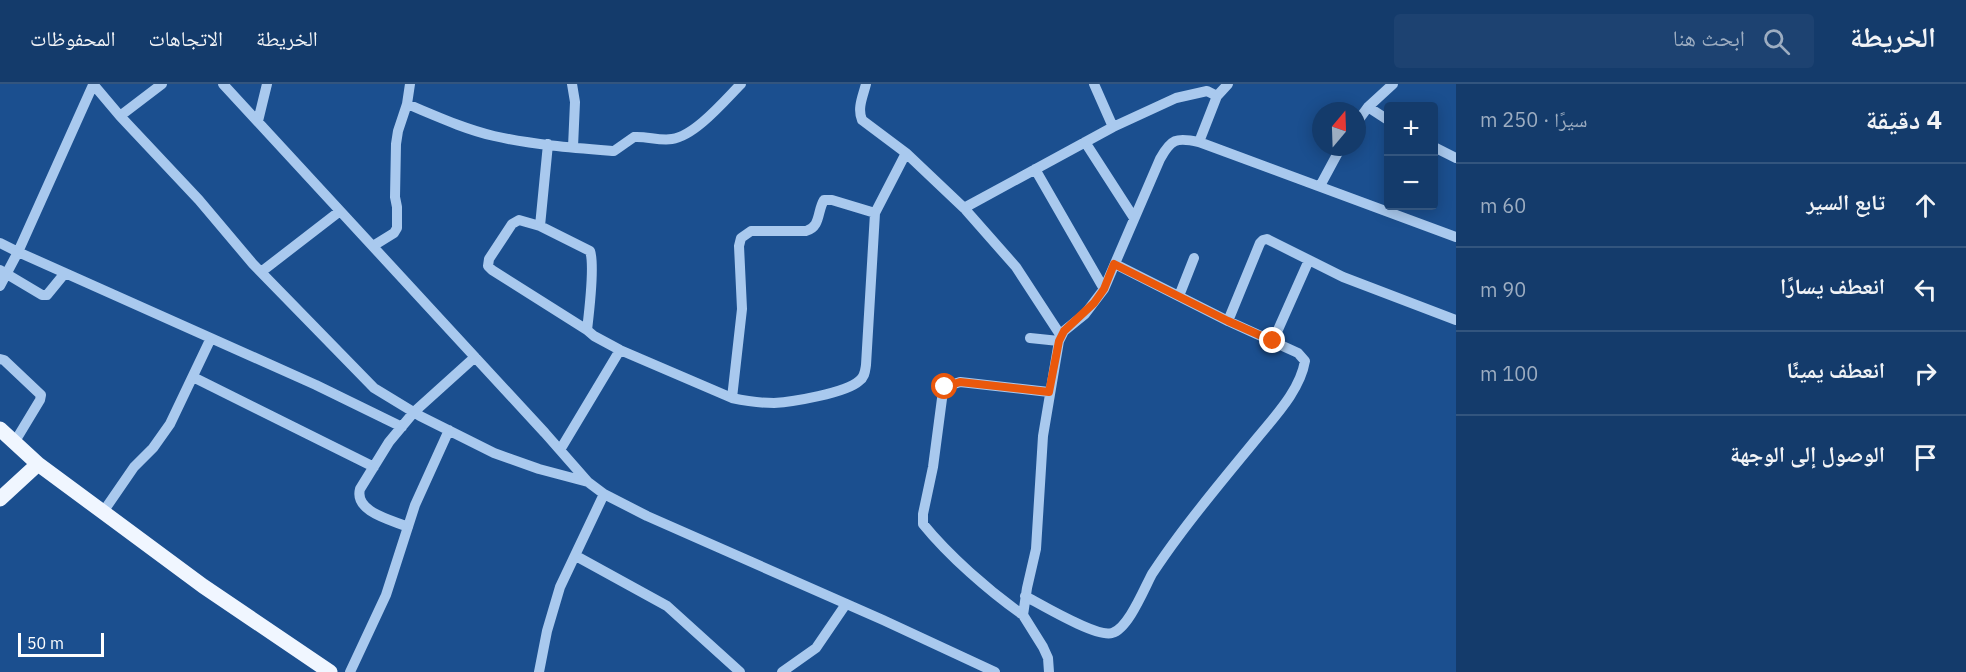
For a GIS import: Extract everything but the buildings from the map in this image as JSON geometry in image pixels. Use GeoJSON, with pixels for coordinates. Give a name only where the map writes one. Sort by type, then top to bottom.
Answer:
{"type":"FeatureCollection","features":[{"type":"Feature","properties":{"kind":"main road"},"geometry":{"type":"LineString","coordinates":[[0,429],[38,464],[203,586],[330,672]]}},
{"type":"Feature","properties":{"kind":"main road"},"geometry":{"type":"LineString","coordinates":[[0,499],[38,464]]}},
{"type":"Feature","properties":{"kind":"street"},"geometry":{"type":"LineString","coordinates":[[0,286],[4,272],[18,252],[93,84],[261,272],[374,388],[414,412],[494,453],[539,469],[588,482]]}},
{"type":"Feature","properties":{"kind":"street"},"geometry":{"type":"LineString","coordinates":[[120,116],[162,84]]}},
{"type":"Feature","properties":{"kind":"street"},"geometry":{"type":"LineString","coordinates":[[223,84],[588,482],[604,494],[647,516],[995,672]]}},
{"type":"Feature","properties":{"kind":"street"},"geometry":{"type":"LineString","coordinates":[[258,121],[267,84]]}},
{"type":"Feature","properties":{"kind":"street"},"geometry":{"type":"LineString","coordinates":[[373,246],[394,234],[397,228],[396,144],[410,84]]}},
{"type":"Feature","properties":{"kind":"street"},"geometry":{"type":"LineString","coordinates":[[572,84],[575,102],[573,147]]}},
{"type":"Feature","properties":{"kind":"street"},"geometry":{"type":"LineString","coordinates":[[407,104],[494,136],[614,151],[634,137],[667,140],[677,138],[695,128],[741,84]]}},
{"type":"Feature","properties":{"kind":"street"},"geometry":{"type":"LineString","coordinates":[[866,84],[860,105],[862,120],[906,153],[964,208],[1016,267],[1060,339]]}},
{"type":"Feature","properties":{"kind":"street"},"geometry":{"type":"LineString","coordinates":[[1094,84],[1113,128]]}},
{"type":"Feature","properties":{"kind":"street"},"geometry":{"type":"LineString","coordinates":[[964,208],[1085,142],[1176,98],[1228,84]]}},
{"type":"Feature","properties":{"kind":"street"},"geometry":{"type":"LineString","coordinates":[[1366,110],[1393,84]]}},
{"type":"Feature","properties":{"kind":"street"},"geometry":{"type":"LineString","coordinates":[[1199,142],[1209,90]]}},
{"type":"Feature","properties":{"kind":"street"},"geometry":{"type":"LineString","coordinates":[[1368,107],[1384,117]]}},
{"type":"Feature","properties":{"kind":"street"},"geometry":{"type":"LineString","coordinates":[[1023,615],[1036,549],[1043,436],[1060,339],[1064,331],[1094,303],[1104,289],[1160,159],[1170,143],[1178,139],[1199,142],[1456,237]]}},
{"type":"Feature","properties":{"kind":"street"},"geometry":{"type":"LineString","coordinates":[[1085,142],[1134,218]]}},
{"type":"Feature","properties":{"kind":"street"},"geometry":{"type":"LineString","coordinates":[[540,226],[548,144]]}},
{"type":"Feature","properties":{"kind":"street"},"geometry":{"type":"LineString","coordinates":[[1438,149],[1456,158]]}},
{"type":"Feature","properties":{"kind":"street"},"geometry":{"type":"LineString","coordinates":[[587,330],[592,267],[590,251],[540,226],[519,220],[513,224],[489,259],[488,265],[492,270],[594,336],[620,350],[732,398],[751,402],[775,403],[823,395],[857,384],[862,379],[866,365],[875,213],[906,153]]}},
{"type":"Feature","properties":{"kind":"street"},"geometry":{"type":"LineString","coordinates":[[1320,186],[1336,156]]}},
{"type":"Feature","properties":{"kind":"street"},"geometry":{"type":"LineString","coordinates":[[1035,169],[1104,289]]}},
{"type":"Feature","properties":{"kind":"street"},"geometry":{"type":"LineString","coordinates":[[732,398],[742,309],[739,246],[741,238],[751,231],[812,230],[818,220],[821,204],[828,200],[875,213]]}},
{"type":"Feature","properties":{"kind":"street"},"geometry":{"type":"LineString","coordinates":[[261,272],[340,211]]}},
{"type":"Feature","properties":{"kind":"street"},"geometry":{"type":"LineString","coordinates":[[1228,321],[1263,240],[1270,240],[1343,277],[1456,320]]}},
{"type":"Feature","properties":{"kind":"street"},"geometry":{"type":"LineString","coordinates":[[0,243],[402,427]]}},
{"type":"Feature","properties":{"kind":"street"},"geometry":{"type":"LineString","coordinates":[[1179,297],[1194,258]]}},
{"type":"Feature","properties":{"kind":"street"},"geometry":{"type":"LineString","coordinates":[[1273,341],[1309,260]]}},
{"type":"Feature","properties":{"kind":"street"},"geometry":{"type":"LineString","coordinates":[[1025,596],[1091,630],[1108,634],[1116,632],[1179,536],[1293,391],[1304,370],[1305,361],[1298,353],[1114,264]]}},
{"type":"Feature","properties":{"kind":"street"},"geometry":{"type":"LineString","coordinates":[[4,272],[47,295],[65,273]]}},
{"type":"Feature","properties":{"kind":"street"},"geometry":{"type":"LineString","coordinates":[[103,512],[134,467],[153,448],[170,424],[211,338]]}},
{"type":"Feature","properties":{"kind":"street"},"geometry":{"type":"LineString","coordinates":[[1029,338],[1060,339]]}},
{"type":"Feature","properties":{"kind":"street"},"geometry":{"type":"LineString","coordinates":[[561,450],[620,350]]}},
{"type":"Feature","properties":{"kind":"street"},"geometry":{"type":"LineString","coordinates":[[408,527],[368,509],[360,502],[358,495],[360,489],[389,442],[414,412],[475,357]]}},
{"type":"Feature","properties":{"kind":"street"},"geometry":{"type":"LineString","coordinates":[[0,359],[4,360],[41,395],[14,442]]}},
{"type":"Feature","properties":{"kind":"street"},"geometry":{"type":"LineString","coordinates":[[193,377],[374,467]]}},
{"type":"Feature","properties":{"kind":"street"},"geometry":{"type":"LineString","coordinates":[[1049,392],[960,382],[945,387],[933,467],[922,514],[923,524],[945,547],[1005,603],[1023,615],[1044,647],[1049,672]]}},
{"type":"Feature","properties":{"kind":"street"},"geometry":{"type":"LineString","coordinates":[[350,672],[386,595],[415,505],[449,430]]}},
{"type":"Feature","properties":{"kind":"street"},"geometry":{"type":"LineString","coordinates":[[539,672],[560,587],[604,494]]}},
{"type":"Feature","properties":{"kind":"street"},"geometry":{"type":"LineString","coordinates":[[576,556],[667,606],[740,672]]}},
{"type":"Feature","properties":{"kind":"street"},"geometry":{"type":"LineString","coordinates":[[782,672],[816,648],[846,604]]}},
{"type":"Feature","properties":{"kind":"route"},"geometry":{"type":"LineString","coordinates":[[945,387],[960,382],[1049,392],[1059,341],[1064,331],[1094,303],[1104,289],[1114,264],[1273,341]]}}]}
